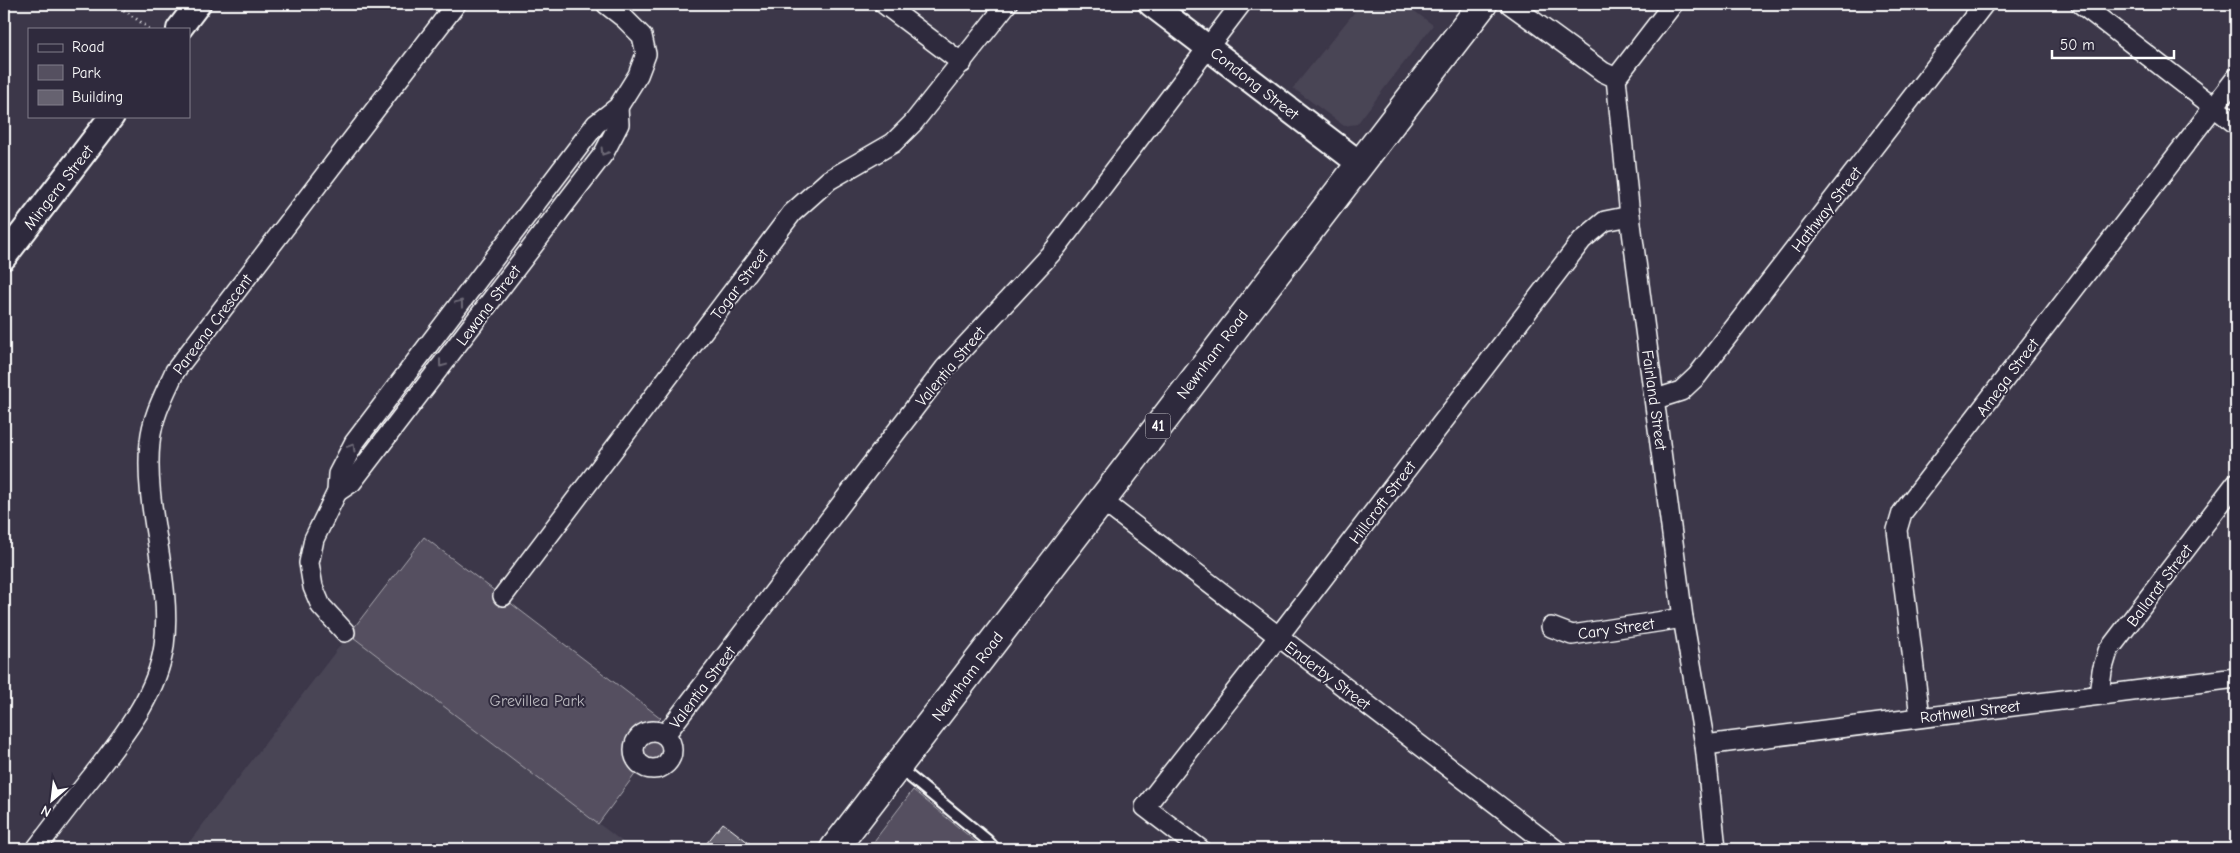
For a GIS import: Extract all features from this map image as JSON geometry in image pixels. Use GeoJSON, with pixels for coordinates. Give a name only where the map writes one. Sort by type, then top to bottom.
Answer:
{"type":"FeatureCollection","features":[{"type":"Feature","properties":{"kind":"main road","name":"Newnham Road"},"geometry":{"type":"LineString","coordinates":[[834,849],[1358,163],[1483,4]]}},
{"type":"Feature","properties":{"kind":"street"},"geometry":{"type":"LineString","coordinates":[[180,28],[198,4]]}},
{"type":"Feature","properties":{"kind":"street","name":"Pareena Crescent"},"geometry":{"type":"LineString","coordinates":[[36,849],[127,730],[151,691],[164,647],[166,603],[151,484],[150,441],[160,404],[175,371],[456,4]]}},
{"type":"Feature","properties":{"kind":"street","name":"Lewana Street"},"geometry":{"type":"LineString","coordinates":[[345,632],[321,606],[313,587],[309,563],[314,539],[336,492],[352,482],[604,153],[619,124],[618,107],[638,75],[646,54],[642,36],[606,4]]}},
{"type":"Feature","properties":{"kind":"street"},"geometry":{"type":"LineString","coordinates":[[884,4],[962,63]]}},
{"type":"Feature","properties":{"kind":"street","name":"Togar Street"},"geometry":{"type":"LineString","coordinates":[[503,596],[792,213],[829,180],[893,143],[913,123],[1007,4]]}},
{"type":"Feature","properties":{"kind":"street","name":"Condong Street"},"geometry":{"type":"LineString","coordinates":[[1151,4],[1358,163]]}},
{"type":"Feature","properties":{"kind":"street","name":"Valentia Street"},"geometry":{"type":"LineString","coordinates":[[665,735],[945,368],[1055,249],[1241,4]]}},
{"type":"Feature","properties":{"kind":"street"},"geometry":{"type":"LineString","coordinates":[[1510,4],[1603,72],[1616,78],[1673,4]]}},
{"type":"Feature","properties":{"kind":"street","name":"Hathway Street"},"geometry":{"type":"LineString","coordinates":[[1656,399],[1681,391],[1698,376],[1984,4]]}},
{"type":"Feature","properties":{"kind":"street"},"geometry":{"type":"LineString","coordinates":[[2080,4],[2236,124]]}},
{"type":"Feature","properties":{"kind":"street","name":"Fairland Street"},"geometry":{"type":"LineString","coordinates":[[1616,78],[1630,216],[1656,399],[1683,618],[1704,745],[1716,849]]}},
{"type":"Feature","properties":{"kind":"street","name":"Amega Street"},"geometry":{"type":"LineString","coordinates":[[1920,717],[1897,530],[1902,513],[2236,78]]}},
{"type":"Feature","properties":{"kind":"street","name":"Mingera Street"},"geometry":{"type":"LineString","coordinates":[[4,257],[110,118]]}},
{"type":"Feature","properties":{"kind":"street","name":"Hillcroft Street"},"geometry":{"type":"LineString","coordinates":[[1200,849],[1145,807],[1278,637],[1582,240],[1605,221],[1630,216]]}},
{"type":"Feature","properties":{"kind":"street","name":"Ballarat Street"},"geometry":{"type":"LineString","coordinates":[[2099,695],[2102,671],[2108,650],[2236,482]]}},
{"type":"Feature","properties":{"kind":"street","name":"Enderby Street"},"geometry":{"type":"LineString","coordinates":[[1101,500],[1555,849]]}},
{"type":"Feature","properties":{"kind":"street","name":"Cary Street"},"geometry":{"type":"LineString","coordinates":[[1551,627],[1572,635],[1683,618]]}},
{"type":"Feature","properties":{"kind":"street","name":"Rothwell Street"},"geometry":{"type":"LineString","coordinates":[[1704,745],[2236,678]]}},
{"type":"Feature","properties":{"kind":"lane"},"geometry":{"type":"LineString","coordinates":[[898,767],[987,840],[995,849]]}},
{"type":"Feature","properties":{"kind":"path"},"geometry":{"type":"LineString","coordinates":[[116,4],[149,28]]}},
{"type":"Feature","properties":{"kind":"shaded area"},"geometry":{"type":"Polygon","coordinates":[[[1361,4],[1405,4],[1433,25],[1357,124],[1344,126],[1293,88],[1361,4]]]}},
{"type":"Feature","properties":{"kind":"shaded area"},"geometry":{"type":"Polygon","coordinates":[[[349,634],[632,849],[184,849],[349,634]]]}},
{"type":"Feature","properties":{"kind":"green space","name":"Grevillea Park"},"geometry":{"type":"Polygon","coordinates":[[[424,537],[661,718],[657,722],[646,723],[631,732],[625,747],[626,756],[629,765],[636,773],[598,824],[349,634],[424,537]]]}},
{"type":"Feature","properties":{"kind":"green space"},"geometry":{"type":"Polygon","coordinates":[[[653,738],[661,742],[665,750],[661,758],[653,762],[645,758],[641,750],[645,742],[653,738]]]}},
{"type":"Feature","properties":{"kind":"green space"},"geometry":{"type":"Polygon","coordinates":[[[913,790],[981,846],[984,849],[868,849],[913,790]]]}},
{"type":"Feature","properties":{"kind":"building"},"geometry":{"type":"Polygon","coordinates":[[[723,823],[757,849],[702,849],[723,823]]]}}]}
